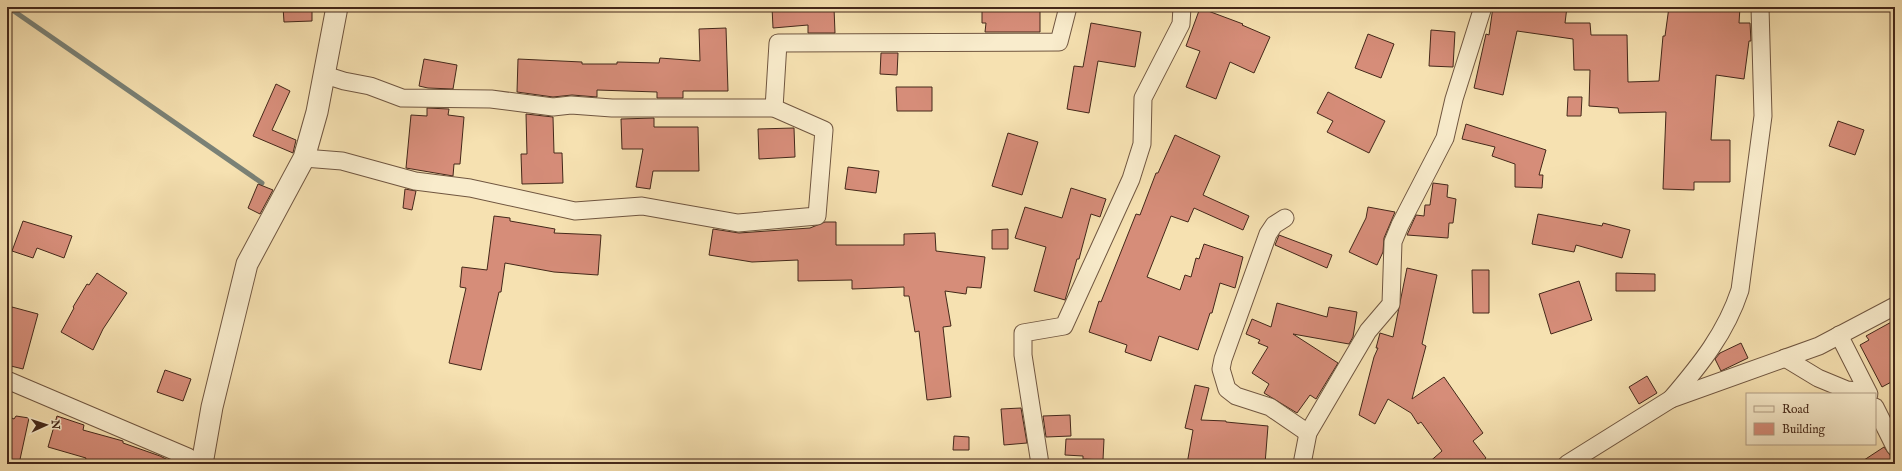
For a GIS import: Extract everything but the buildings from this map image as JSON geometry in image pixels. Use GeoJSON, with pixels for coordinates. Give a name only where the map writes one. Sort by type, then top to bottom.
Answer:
{"type":"FeatureCollection","features":[{"type":"Feature","properties":{"kind":"street"},"geometry":{"type":"LineString","coordinates":[[202,464],[212,407],[247,264],[304,158],[318,112],[337,7]]}},
{"type":"Feature","properties":{"kind":"street"},"geometry":{"type":"LineString","coordinates":[[774,108],[778,43],[1059,42],[1068,7]]}},
{"type":"Feature","properties":{"kind":"street"},"geometry":{"type":"LineString","coordinates":[[1040,464],[1023,355],[1023,333],[1040,328],[1064,326],[1131,179],[1142,144],[1143,98],[1180,24],[1182,7]]}},
{"type":"Feature","properties":{"kind":"street"},"geometry":{"type":"LineString","coordinates":[[1302,464],[1308,433],[1368,331],[1391,304],[1393,242],[1400,225],[1445,138],[1454,99],[1482,7]]}},
{"type":"Feature","properties":{"kind":"street"},"geometry":{"type":"LineString","coordinates":[[1671,399],[1698,368],[1722,332],[1733,312],[1740,290],[1763,116],[1760,7]]}},
{"type":"Feature","properties":{"kind":"street"},"geometry":{"type":"LineString","coordinates":[[304,158],[342,161],[415,181],[470,188],[575,211],[642,206],[738,223],[817,216],[824,130],[774,108],[612,108],[570,105],[553,107],[491,100],[402,98],[370,86],[344,81],[325,75]]}},
{"type":"Feature","properties":{"kind":"street"},"geometry":{"type":"LineString","coordinates":[[1285,218],[1274,226],[1268,234],[1223,359],[1221,369],[1227,389],[1236,396],[1270,407],[1308,433]]}},
{"type":"Feature","properties":{"kind":"street"},"geometry":{"type":"LineString","coordinates":[[1567,464],[1671,399],[1819,346],[1895,306]]}},
{"type":"Feature","properties":{"kind":"street"},"geometry":{"type":"LineString","coordinates":[[1840,335],[1868,393]]}},
{"type":"Feature","properties":{"kind":"street"},"geometry":{"type":"LineString","coordinates":[[1785,358],[1818,378],[1847,390],[1868,393]]}},
{"type":"Feature","properties":{"kind":"street"},"geometry":{"type":"LineString","coordinates":[[7,380],[188,457],[194,464]]}},
{"type":"Feature","properties":{"kind":"street"},"geometry":{"type":"LineString","coordinates":[[1876,409],[1895,447]]}},
{"type":"Feature","properties":{"kind":"waterway"},"geometry":{"type":"LineString","coordinates":[[8,7],[262,183]]}}]}
